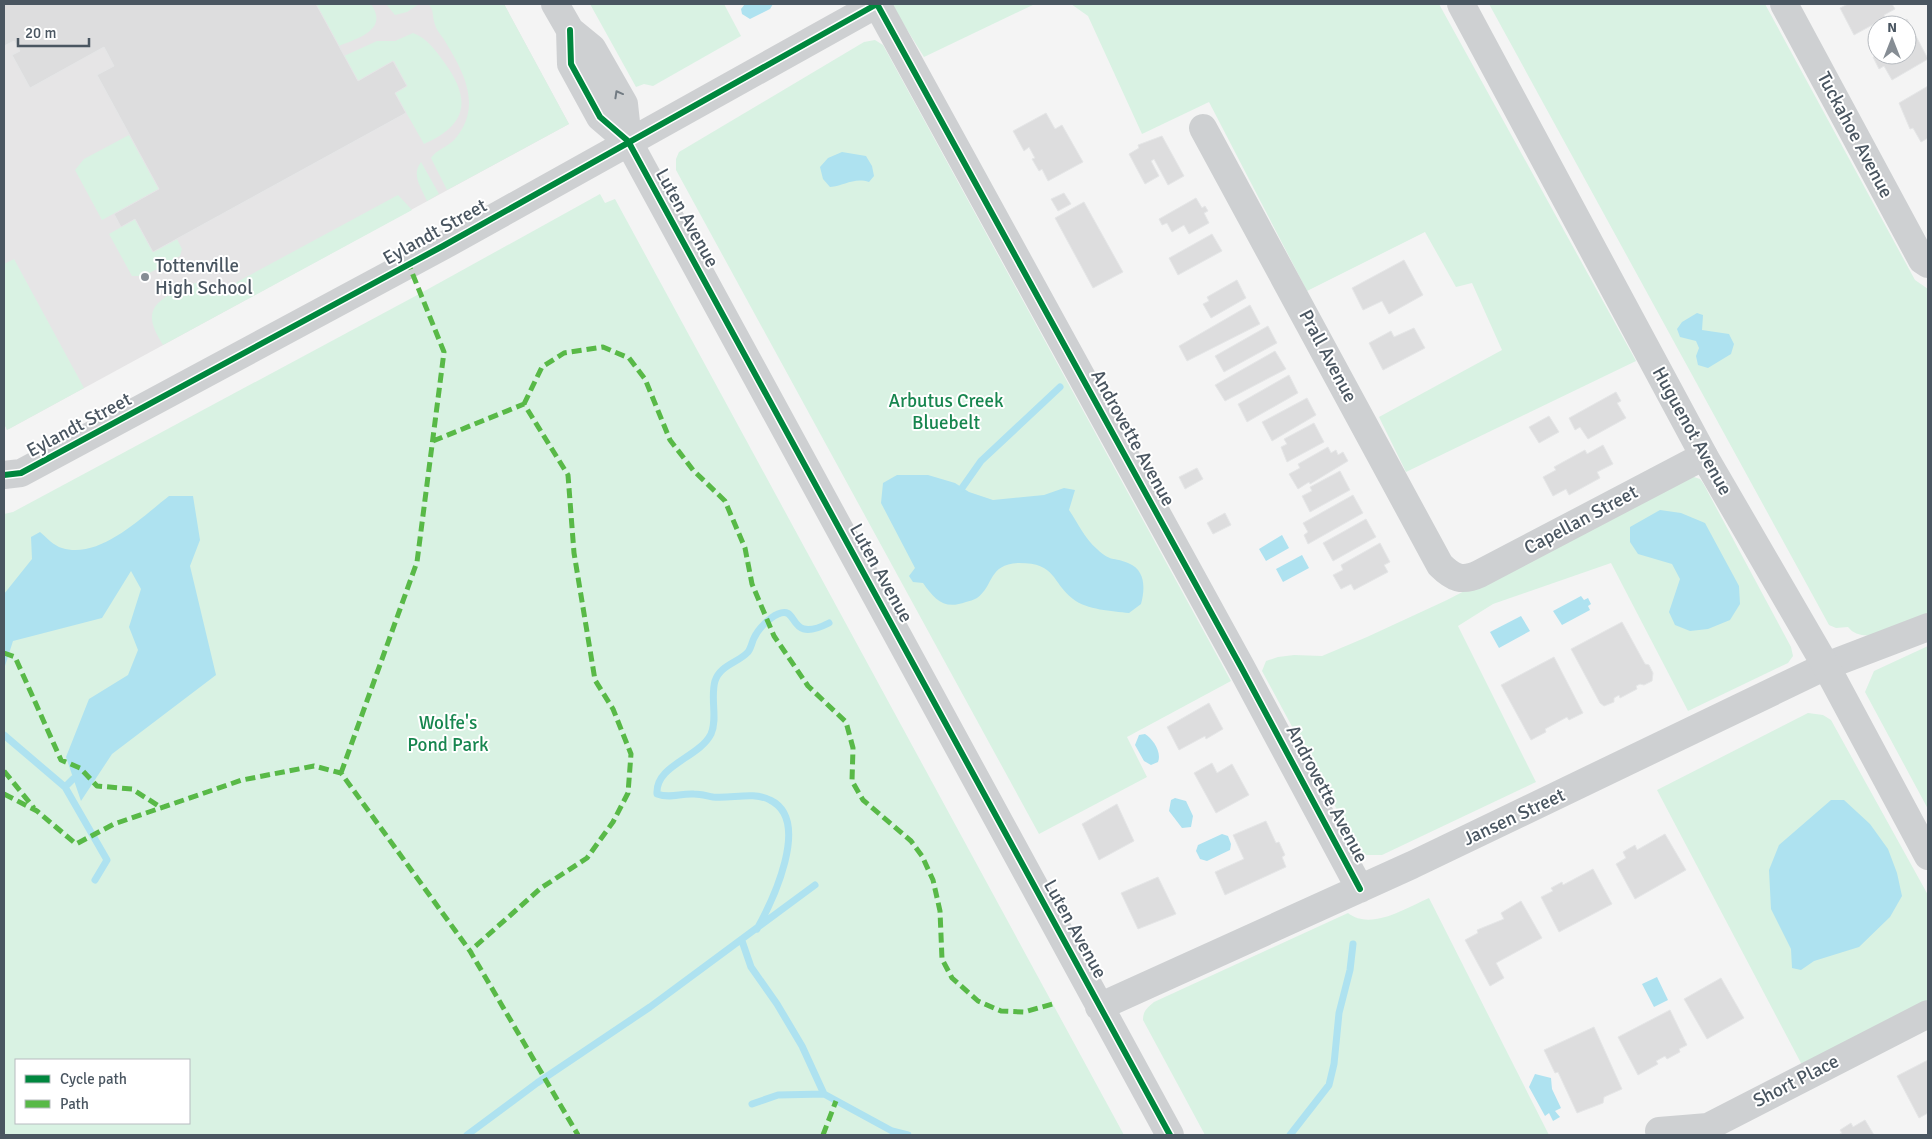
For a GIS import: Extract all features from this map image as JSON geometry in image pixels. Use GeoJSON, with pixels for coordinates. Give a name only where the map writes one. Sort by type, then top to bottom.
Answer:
{"type":"FeatureCollection","features":[{"type":"Feature","properties":{"kind":"street","name":"Luten Avenue"},"geometry":{"type":"LineString","coordinates":[[555,4],[570,30],[571,64],[600,116],[628,141],[1170,1135]]}},
{"type":"Feature","properties":{"kind":"street","name":"Eylandt Street"},"geometry":{"type":"LineString","coordinates":[[4,475],[21,473],[434,251],[628,141],[877,4]]}},
{"type":"Feature","properties":{"kind":"street","name":"Androvette Avenue"},"geometry":{"type":"LineString","coordinates":[[877,4],[1242,667],[1360,889]]}},
{"type":"Feature","properties":{"kind":"street","name":"Huguenot Avenue"},"geometry":{"type":"LineString","coordinates":[[1460,4],[1704,456],[1826,666],[1928,856]]}},
{"type":"Feature","properties":{"kind":"street","name":"Tuckahoe Avenue"},"geometry":{"type":"LineString","coordinates":[[1784,4],[1922,260],[1928,264]]}},
{"type":"Feature","properties":{"kind":"street","name":"Prall Avenue"},"geometry":{"type":"LineString","coordinates":[[1203,128],[1259,227],[1440,565],[1457,579]]}},
{"type":"Feature","properties":{"kind":"street","name":"Capellan Street"},"geometry":{"type":"LineString","coordinates":[[1457,579],[1468,579],[1479,574],[1704,456]]}},
{"type":"Feature","properties":{"kind":"street","name":"Jansen Street"},"geometry":{"type":"LineString","coordinates":[[1099,1007],[1360,889],[1826,666],[1928,627]]}},
{"type":"Feature","properties":{"kind":"street","name":"Short Place"},"geometry":{"type":"LineString","coordinates":[[1659,1131],[1708,1126],[1928,1014]]}},
{"type":"Feature","properties":{"kind":"shaded area","name":"Tottenville High School"},"geometry":{"type":"Polygon","coordinates":[[[4,4],[504,4],[569,124],[7,430],[4,423],[4,4]]]}},
{"type":"Feature","properties":{"kind":"green space"},"geometry":{"type":"Polygon","coordinates":[[[316,4],[371,4],[376,13],[374,27],[355,40],[339,46],[316,4]]]}},
{"type":"Feature","properties":{"kind":"green space"},"geometry":{"type":"Polygon","coordinates":[[[386,4],[419,4],[407,12],[395,15],[386,4]]]}},
{"type":"Feature","properties":{"kind":"green space"},"geometry":{"type":"Polygon","coordinates":[[[428,4],[504,4],[569,124],[447,190],[431,158],[436,152],[452,142],[464,126],[469,100],[463,75],[436,28],[432,10],[428,4]]]}},
{"type":"Feature","properties":{"kind":"green space"},"geometry":{"type":"Polygon","coordinates":[[[590,4],[724,4],[741,36],[653,86],[644,84],[636,87],[590,4]]]}},
{"type":"Feature","properties":{"kind":"green space"},"geometry":{"type":"Polygon","coordinates":[[[891,4],[1035,4],[924,57],[891,4]]]}},
{"type":"Feature","properties":{"kind":"green space"},"geometry":{"type":"Polygon","coordinates":[[[1071,4],[1439,4],[1636,361],[1406,472],[1379,417],[1502,350],[1472,283],[1456,287],[1425,232],[1307,291],[1209,102],[1142,134],[1088,16],[1071,4]]]}},
{"type":"Feature","properties":{"kind":"green space"},"geometry":{"type":"Polygon","coordinates":[[[1489,4],[1765,4],[1915,280],[1928,289],[1928,613],[1899,627],[1876,635],[1865,635],[1856,633],[1848,627],[1836,628],[1829,625],[1489,4]]]}},
{"type":"Feature","properties":{"kind":"green space"},"geometry":{"type":"Polygon","coordinates":[[[413,33],[427,41],[444,62],[459,88],[461,100],[461,110],[457,120],[438,137],[424,144],[395,93],[407,86],[394,61],[358,81],[344,56],[377,41],[395,41],[413,33]]]}},
{"type":"Feature","properties":{"kind":"green space","name":"Arbutus Creek Bluebelt"},"geometry":{"type":"Polygon","coordinates":[[[875,40],[883,45],[1231,681],[1127,737],[1147,777],[1039,834],[676,170],[676,159],[679,152],[864,42],[875,40]]]}},
{"type":"Feature","properties":{"kind":"green space"},"geometry":{"type":"Polygon","coordinates":[[[129,135],[159,189],[102,220],[75,170],[84,159],[129,135]]]}},
{"type":"Feature","properties":{"kind":"green space"},"geometry":{"type":"Polygon","coordinates":[[[421,162],[439,194],[427,201],[417,176],[418,167],[421,162]]]}},
{"type":"Feature","properties":{"kind":"green space","name":"Wolfe's Pond Park"},"geometry":{"type":"Polygon","coordinates":[[[600,194],[605,203],[615,199],[1124,1135],[4,1135],[4,514],[13,512],[421,293],[600,194]]]}},
{"type":"Feature","properties":{"kind":"green space"},"geometry":{"type":"Polygon","coordinates":[[[398,195],[412,210],[163,345],[157,336],[152,313],[155,307],[167,296],[196,283],[203,285],[213,295],[398,195]]]}},
{"type":"Feature","properties":{"kind":"green space"},"geometry":{"type":"Polygon","coordinates":[[[135,219],[153,252],[177,239],[182,249],[180,256],[144,276],[132,276],[109,234],[135,219]]]}},
{"type":"Feature","properties":{"kind":"green space"},"geometry":{"type":"Polygon","coordinates":[[[14,259],[84,388],[7,430],[4,423],[4,264],[14,259]]]}},
{"type":"Feature","properties":{"kind":"green space"},"geometry":{"type":"Polygon","coordinates":[[[1691,476],[1700,479],[1703,483],[1791,647],[1793,656],[1788,663],[1688,711],[1611,563],[1493,604],[1458,626],[1536,782],[1382,855],[1364,855],[1356,845],[1262,671],[1266,661],[1294,655],[1322,656],[1367,637],[1447,600],[1678,480],[1691,476]]]}},
{"type":"Feature","properties":{"kind":"green space"},"geometry":{"type":"Polygon","coordinates":[[[1928,646],[1928,809],[1865,692],[1874,671],[1928,646]]]}},
{"type":"Feature","properties":{"kind":"green space"},"geometry":{"type":"Polygon","coordinates":[[[1808,713],[1823,715],[1831,720],[1928,895],[1928,1004],[1802,1065],[1657,790],[1808,713]]]}},
{"type":"Feature","properties":{"kind":"green space"},"geometry":{"type":"Polygon","coordinates":[[[1429,898],[1549,1135],[1205,1135],[1143,1020],[1147,1008],[1154,1002],[1348,913],[1357,918],[1367,920],[1378,919],[1399,912],[1429,898]]]}},
{"type":"Feature","properties":{"kind":"water"},"geometry":{"type":"Polygon","coordinates":[[[745,4],[773,4],[770,9],[750,19],[742,14],[741,9],[745,4]]]}},
{"type":"Feature","properties":{"kind":"water"},"geometry":{"type":"Polygon","coordinates":[[[842,152],[866,156],[872,166],[874,176],[869,182],[854,181],[830,187],[823,179],[820,167],[828,158],[842,152]]]}},
{"type":"Feature","properties":{"kind":"water"},"geometry":{"type":"Polygon","coordinates":[[[1697,313],[1703,315],[1702,330],[1729,334],[1734,344],[1731,354],[1708,368],[1698,365],[1696,356],[1699,348],[1696,341],[1680,337],[1677,329],[1682,322],[1697,313]]]}},
{"type":"Feature","properties":{"kind":"water"},"geometry":{"type":"Polygon","coordinates":[[[897,475],[928,475],[955,483],[969,492],[993,500],[1044,495],[1064,488],[1075,490],[1069,510],[1089,541],[1101,553],[1109,558],[1128,563],[1138,570],[1143,580],[1141,604],[1129,613],[1085,606],[1066,593],[1047,570],[1040,566],[1019,563],[1009,564],[997,571],[976,599],[952,605],[941,602],[936,599],[923,583],[913,582],[909,576],[915,568],[881,503],[883,483],[897,475]]]}},
{"type":"Feature","properties":{"kind":"water"},"geometry":{"type":"Polygon","coordinates":[[[169,496],[193,496],[200,540],[190,566],[216,675],[112,754],[81,801],[66,757],[89,699],[128,675],[138,650],[129,627],[141,589],[131,571],[102,618],[13,641],[4,669],[4,594],[32,559],[31,537],[40,532],[62,548],[76,550],[91,548],[133,525],[169,496]]]}},
{"type":"Feature","properties":{"kind":"water"},"geometry":{"type":"Polygon","coordinates":[[[1660,510],[1681,513],[1705,523],[1739,586],[1740,604],[1730,620],[1708,629],[1690,631],[1675,625],[1669,612],[1680,579],[1672,564],[1638,554],[1630,542],[1630,527],[1660,510]]]}},
{"type":"Feature","properties":{"kind":"water"},"geometry":{"type":"Polygon","coordinates":[[[1282,535],[1289,548],[1266,561],[1259,549],[1282,535]]]}},
{"type":"Feature","properties":{"kind":"water"},"geometry":{"type":"Polygon","coordinates":[[[1302,555],[1309,568],[1283,582],[1276,569],[1302,555]]]}},
{"type":"Feature","properties":{"kind":"water"},"geometry":{"type":"Polygon","coordinates":[[[1581,596],[1584,600],[1588,598],[1591,604],[1588,606],[1590,610],[1562,625],[1553,611],[1581,596]]]}},
{"type":"Feature","properties":{"kind":"water"},"geometry":{"type":"Polygon","coordinates":[[[1521,616],[1530,631],[1499,648],[1490,632],[1521,616]]]}},
{"type":"Feature","properties":{"kind":"water"},"geometry":{"type":"Polygon","coordinates":[[[1145,734],[1154,742],[1159,754],[1158,762],[1151,765],[1144,761],[1135,745],[1139,735],[1145,734]]]}},
{"type":"Feature","properties":{"kind":"water"},"geometry":{"type":"Polygon","coordinates":[[[1175,798],[1186,801],[1193,816],[1191,827],[1182,828],[1169,811],[1171,800],[1175,798]]]}},
{"type":"Feature","properties":{"kind":"water"},"geometry":{"type":"Polygon","coordinates":[[[1831,800],[1844,800],[1870,824],[1888,849],[1897,873],[1902,896],[1890,917],[1859,947],[1814,961],[1801,970],[1792,968],[1791,949],[1771,909],[1769,870],[1779,845],[1831,800]]]}},
{"type":"Feature","properties":{"kind":"water"},"geometry":{"type":"Polygon","coordinates":[[[1222,834],[1228,836],[1231,844],[1230,850],[1207,861],[1200,859],[1196,851],[1198,845],[1222,834]]]}},
{"type":"Feature","properties":{"kind":"water"},"geometry":{"type":"Polygon","coordinates":[[[1657,977],[1668,1000],[1654,1007],[1642,984],[1657,977]]]}},
{"type":"Feature","properties":{"kind":"water"},"geometry":{"type":"Polygon","coordinates":[[[1535,1074],[1551,1078],[1552,1089],[1561,1108],[1555,1111],[1560,1117],[1553,1121],[1549,1113],[1545,1116],[1529,1087],[1535,1074]]]}},
{"type":"Feature","properties":{"kind":"building"},"geometry":{"type":"Polygon","coordinates":[[[4,4],[316,4],[358,81],[393,61],[407,86],[395,93],[406,113],[153,252],[135,219],[121,227],[114,214],[159,189],[97,75],[114,66],[104,47],[30,88],[12,55],[20,51],[14,41],[4,46],[4,4]]]}},
{"type":"Feature","properties":{"kind":"building"},"geometry":{"type":"Polygon","coordinates":[[[1848,4],[1892,4],[1895,9],[1884,15],[1867,15],[1867,28],[1854,35],[1840,8],[1848,4]]]}},
{"type":"Feature","properties":{"kind":"building"},"geometry":{"type":"Polygon","coordinates":[[[1917,38],[1928,59],[1892,80],[1884,66],[1879,69],[1877,65],[1917,65],[1917,38]]]}},
{"type":"Feature","properties":{"kind":"building"},"geometry":{"type":"Polygon","coordinates":[[[1928,86],[1928,138],[1921,142],[1913,128],[1910,129],[1899,103],[1928,86]]]}},
{"type":"Feature","properties":{"kind":"building"},"geometry":{"type":"Polygon","coordinates":[[[1046,113],[1055,129],[1062,125],[1083,162],[1048,181],[1042,169],[1039,171],[1032,159],[1035,158],[1029,147],[1024,151],[1013,131],[1046,113]]]}},
{"type":"Feature","properties":{"kind":"building"},"geometry":{"type":"Polygon","coordinates":[[[1162,136],[1184,176],[1168,185],[1154,159],[1151,161],[1159,176],[1145,184],[1129,154],[1139,148],[1138,145],[1162,136]]]}},
{"type":"Feature","properties":{"kind":"building"},"geometry":{"type":"Polygon","coordinates":[[[1064,193],[1071,204],[1058,211],[1051,199],[1064,193]]]}},
{"type":"Feature","properties":{"kind":"building"},"geometry":{"type":"Polygon","coordinates":[[[1196,198],[1202,208],[1205,206],[1208,211],[1204,213],[1209,223],[1189,234],[1184,225],[1172,232],[1167,223],[1162,225],[1159,219],[1196,198]]]}},
{"type":"Feature","properties":{"kind":"building"},"geometry":{"type":"Polygon","coordinates":[[[1084,202],[1123,272],[1093,288],[1055,218],[1084,202]]]}},
{"type":"Feature","properties":{"kind":"building"},"geometry":{"type":"Polygon","coordinates":[[[1212,234],[1222,251],[1178,275],[1169,258],[1212,234]]]}},
{"type":"Feature","properties":{"kind":"building"},"geometry":{"type":"Polygon","coordinates":[[[1404,260],[1423,295],[1389,314],[1382,301],[1363,310],[1352,288],[1404,260]]]}},
{"type":"Feature","properties":{"kind":"building"},"geometry":{"type":"Polygon","coordinates":[[[1237,280],[1246,298],[1211,318],[1203,304],[1209,301],[1207,297],[1237,280]]]}},
{"type":"Feature","properties":{"kind":"building"},"geometry":{"type":"Polygon","coordinates":[[[1250,305],[1260,324],[1187,361],[1179,346],[1250,305]]]}},
{"type":"Feature","properties":{"kind":"building"},"geometry":{"type":"Polygon","coordinates":[[[1268,326],[1277,343],[1224,372],[1215,356],[1268,326]]]}},
{"type":"Feature","properties":{"kind":"building"},"geometry":{"type":"Polygon","coordinates":[[[1414,328],[1425,348],[1383,370],[1369,343],[1391,331],[1394,337],[1414,328]]]}},
{"type":"Feature","properties":{"kind":"building"},"geometry":{"type":"Polygon","coordinates":[[[1275,351],[1286,369],[1225,401],[1215,385],[1275,351]]]}},
{"type":"Feature","properties":{"kind":"building"},"geometry":{"type":"Polygon","coordinates":[[[1289,375],[1298,393],[1247,422],[1238,404],[1289,375]]]}},
{"type":"Feature","properties":{"kind":"building"},"geometry":{"type":"Polygon","coordinates":[[[1616,392],[1621,401],[1617,403],[1626,418],[1588,439],[1580,427],[1575,430],[1569,418],[1616,392]]]}},
{"type":"Feature","properties":{"kind":"building"},"geometry":{"type":"Polygon","coordinates":[[[1307,398],[1316,415],[1272,441],[1262,422],[1307,398]]]}},
{"type":"Feature","properties":{"kind":"building"},"geometry":{"type":"Polygon","coordinates":[[[1549,416],[1559,432],[1539,443],[1529,427],[1549,416]]]}},
{"type":"Feature","properties":{"kind":"building"},"geometry":{"type":"Polygon","coordinates":[[[1314,423],[1324,442],[1287,462],[1281,447],[1287,444],[1284,439],[1314,423]]]}},
{"type":"Feature","properties":{"kind":"building"},"geometry":{"type":"Polygon","coordinates":[[[1603,445],[1613,464],[1597,472],[1600,478],[1569,495],[1566,489],[1553,496],[1543,477],[1556,470],[1554,467],[1585,450],[1587,454],[1603,445]]]}},
{"type":"Feature","properties":{"kind":"building"},"geometry":{"type":"Polygon","coordinates":[[[1328,447],[1331,453],[1336,450],[1338,455],[1343,452],[1348,461],[1310,484],[1309,482],[1298,489],[1289,474],[1300,468],[1298,464],[1328,447]]]}},
{"type":"Feature","properties":{"kind":"building"},"geometry":{"type":"Polygon","coordinates":[[[1197,468],[1203,479],[1185,489],[1179,477],[1197,468]]]}},
{"type":"Feature","properties":{"kind":"building"},"geometry":{"type":"Polygon","coordinates":[[[1340,471],[1350,490],[1310,512],[1302,496],[1312,491],[1310,487],[1340,471]]]}},
{"type":"Feature","properties":{"kind":"building"},"geometry":{"type":"Polygon","coordinates":[[[1353,495],[1363,513],[1308,544],[1304,535],[1308,532],[1303,523],[1353,495]]]}},
{"type":"Feature","properties":{"kind":"building"},"geometry":{"type":"Polygon","coordinates":[[[1225,513],[1231,525],[1213,534],[1207,523],[1225,513]]]}},
{"type":"Feature","properties":{"kind":"building"},"geometry":{"type":"Polygon","coordinates":[[[1366,519],[1376,537],[1333,561],[1323,543],[1366,519]]]}},
{"type":"Feature","properties":{"kind":"building"},"geometry":{"type":"Polygon","coordinates":[[[1380,543],[1390,562],[1384,565],[1388,572],[1354,590],[1351,584],[1341,589],[1333,575],[1343,570],[1341,565],[1380,543]]]}},
{"type":"Feature","properties":{"kind":"building"},"geometry":{"type":"Polygon","coordinates":[[[1622,622],[1645,664],[1649,665],[1653,673],[1652,681],[1636,686],[1637,689],[1620,698],[1619,695],[1614,698],[1614,702],[1604,706],[1600,703],[1571,649],[1622,622]]]}},
{"type":"Feature","properties":{"kind":"building"},"geometry":{"type":"Polygon","coordinates":[[[1554,657],[1583,713],[1569,720],[1567,717],[1545,729],[1546,732],[1531,740],[1501,685],[1554,657]]]}},
{"type":"Feature","properties":{"kind":"building"},"geometry":{"type":"Polygon","coordinates":[[[1209,703],[1223,729],[1206,739],[1205,736],[1179,750],[1167,727],[1209,703]]]}},
{"type":"Feature","properties":{"kind":"building"},"geometry":{"type":"Polygon","coordinates":[[[1212,763],[1217,773],[1232,764],[1249,795],[1216,813],[1194,773],[1212,763]]]}},
{"type":"Feature","properties":{"kind":"building"},"geometry":{"type":"Polygon","coordinates":[[[1117,804],[1134,841],[1099,860],[1082,824],[1117,804]]]}},
{"type":"Feature","properties":{"kind":"building"},"geometry":{"type":"Polygon","coordinates":[[[1266,821],[1276,843],[1279,842],[1285,855],[1282,857],[1286,867],[1225,895],[1215,872],[1244,859],[1233,835],[1266,821]]]}},
{"type":"Feature","properties":{"kind":"building"},"geometry":{"type":"Polygon","coordinates":[[[1665,834],[1686,870],[1635,899],[1616,864],[1626,858],[1623,852],[1635,845],[1637,850],[1665,834]]]}},
{"type":"Feature","properties":{"kind":"building"},"geometry":{"type":"Polygon","coordinates":[[[1593,869],[1612,904],[1559,932],[1541,897],[1553,891],[1551,888],[1562,882],[1563,885],[1593,869]]]}},
{"type":"Feature","properties":{"kind":"building"},"geometry":{"type":"Polygon","coordinates":[[[1158,877],[1176,914],[1138,929],[1121,893],[1158,877]]]}},
{"type":"Feature","properties":{"kind":"building"},"geometry":{"type":"Polygon","coordinates":[[[1521,901],[1542,938],[1496,963],[1504,978],[1490,986],[1465,940],[1478,933],[1477,930],[1504,919],[1501,913],[1521,901]]]}},
{"type":"Feature","properties":{"kind":"building"},"geometry":{"type":"Polygon","coordinates":[[[1721,978],[1744,1018],[1707,1039],[1684,999],[1721,978]]]}},
{"type":"Feature","properties":{"kind":"building"},"geometry":{"type":"Polygon","coordinates":[[[1670,1010],[1687,1045],[1679,1049],[1680,1052],[1667,1059],[1665,1056],[1656,1061],[1658,1064],[1638,1075],[1618,1037],[1670,1010]]]}},
{"type":"Feature","properties":{"kind":"building"},"geometry":{"type":"Polygon","coordinates":[[[1594,1027],[1622,1089],[1604,1097],[1603,1103],[1577,1113],[1558,1072],[1555,1073],[1544,1050],[1594,1027]]]}},
{"type":"Feature","properties":{"kind":"building"},"geometry":{"type":"Polygon","coordinates":[[[1928,1060],[1928,1113],[1919,1118],[1897,1076],[1928,1060]]]}},
{"type":"Feature","properties":{"kind":"building"},"geometry":{"type":"Polygon","coordinates":[[[1865,1120],[1874,1135],[1838,1135],[1842,1133],[1840,1130],[1851,1123],[1853,1127],[1865,1120]]]}},
{"type":"Feature","properties":{"kind":"waterway"},"geometry":{"type":"LineString","coordinates":[[962,488],[981,461],[1060,387]]}},
{"type":"Feature","properties":{"kind":"waterway"},"geometry":{"type":"LineString","coordinates":[[757,929],[779,882],[785,862],[788,825],[782,810],[770,800],[757,796],[713,797],[699,794],[671,796],[657,794],[658,784],[670,769],[697,749],[711,734],[714,722],[713,694],[717,676],[721,671],[748,652],[753,640],[764,624],[778,614],[785,612],[800,627],[806,629],[815,629],[829,623]]}},
{"type":"Feature","properties":{"kind":"waterway"},"geometry":{"type":"LineString","coordinates":[[4,735],[65,787],[73,779]]}},
{"type":"Feature","properties":{"kind":"waterway"},"geometry":{"type":"LineString","coordinates":[[65,787],[107,860],[95,880]]}},
{"type":"Feature","properties":{"kind":"waterway"},"geometry":{"type":"LineString","coordinates":[[467,1135],[537,1083],[650,1007],[815,885]]}},
{"type":"Feature","properties":{"kind":"waterway"},"geometry":{"type":"LineString","coordinates":[[742,941],[751,967],[777,1004],[802,1046],[824,1094]]}},
{"type":"Feature","properties":{"kind":"waterway"},"geometry":{"type":"LineString","coordinates":[[1290,1135],[1329,1085],[1334,1064],[1339,1013],[1350,970],[1353,944]]}},
{"type":"Feature","properties":{"kind":"waterway"},"geometry":{"type":"LineString","coordinates":[[752,1104],[778,1095],[824,1094],[892,1131],[908,1135]]}},
{"type":"Feature","properties":{"kind":"marked path"},"geometry":{"type":"LineString","coordinates":[[341,773],[417,562],[444,352],[409,265]]}},
{"type":"Feature","properties":{"kind":"marked path"},"geometry":{"type":"LineString","coordinates":[[524,404],[542,367],[564,353],[603,347],[629,358],[645,379],[670,440],[693,470],[725,501],[745,548],[752,584],[774,636],[808,686],[846,722],[853,748],[852,781],[863,800],[911,841],[922,856],[933,880],[940,911],[942,959],[952,978],[978,1001],[1001,1011],[1024,1012],[1056,1003]]}},
{"type":"Feature","properties":{"kind":"marked path"},"geometry":{"type":"LineString","coordinates":[[433,441],[524,404],[568,475],[574,553],[595,680],[613,709],[631,754],[628,793],[613,822],[587,858],[541,888],[470,951]]}},
{"type":"Feature","properties":{"kind":"marked path"},"geometry":{"type":"LineString","coordinates":[[4,653],[15,657],[61,760],[80,768],[97,786],[132,789],[162,808]]}},
{"type":"Feature","properties":{"kind":"marked path"},"geometry":{"type":"LineString","coordinates":[[4,794],[37,811],[76,844],[114,824],[242,780],[314,766],[341,773],[470,951],[578,1135]]}},
{"type":"Feature","properties":{"kind":"marked path"},"geometry":{"type":"LineString","coordinates":[[4,771],[34,808]]}},
{"type":"Feature","properties":{"kind":"marked path"},"geometry":{"type":"LineString","coordinates":[[823,1135],[836,1101]]}},
{"type":"Feature","properties":{"kind":"cycle path"},"geometry":{"type":"LineString","coordinates":[[4,475],[21,473],[443,246],[877,4],[1241,667],[1360,889]]}},
{"type":"Feature","properties":{"kind":"cycle path"},"geometry":{"type":"LineString","coordinates":[[570,30],[571,64],[600,117],[628,141],[1170,1135]]}},
{"type":"Feature","properties":{"kind":"place","name":"Tottenville High School"},"geometry":{"type":"Point","coordinates":[145,277]}}]}
